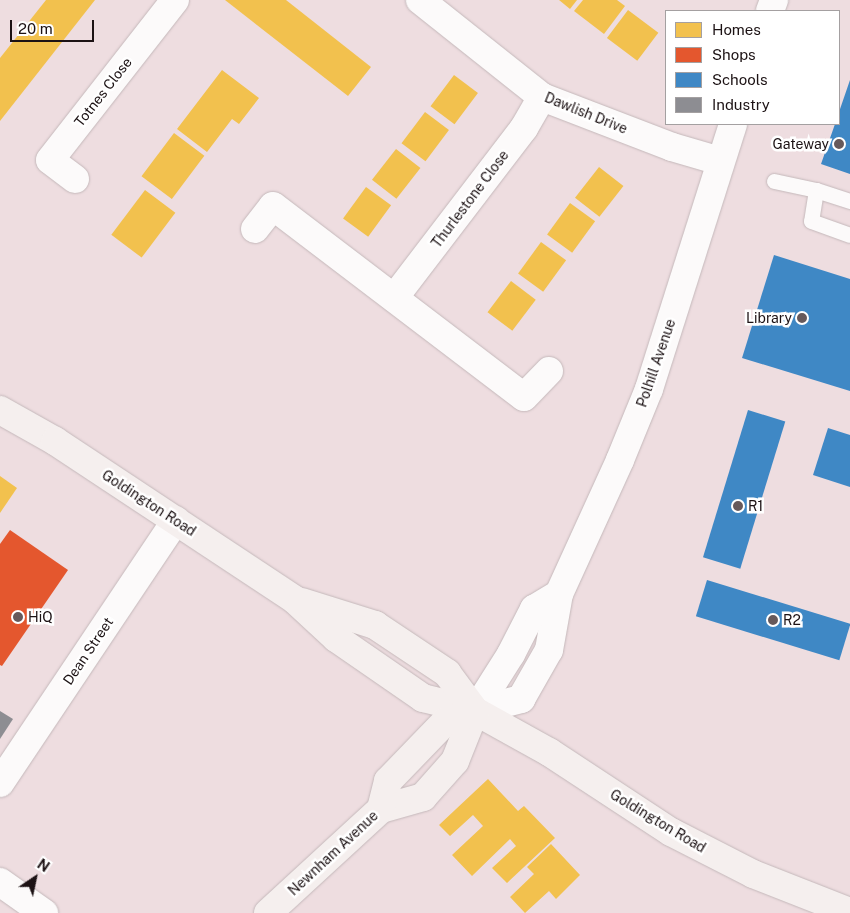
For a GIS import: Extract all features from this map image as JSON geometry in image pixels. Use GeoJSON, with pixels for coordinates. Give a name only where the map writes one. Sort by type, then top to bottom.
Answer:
{"type":"FeatureCollection","features":[{"type":"Feature","properties":{"kind":"main road","name":"Goldington Road"},"geometry":{"type":"LineString","coordinates":[[0,410],[55,441],[295,600],[336,638],[423,698],[476,711],[549,752],[671,832],[753,874],[850,912]]}},
{"type":"Feature","properties":{"kind":"main road","name":"Newnham Avenue"},"geometry":{"type":"LineString","coordinates":[[268,913],[381,809],[388,781],[444,722],[476,711]]}},
{"type":"Feature","properties":{"kind":"main road"},"geometry":{"type":"LineString","coordinates":[[381,809],[423,797],[455,761],[476,711]]}},
{"type":"Feature","properties":{"kind":"street","name":"Totnes Close"},"geometry":{"type":"LineString","coordinates":[[75,179],[50,160],[175,0]]}},
{"type":"Feature","properties":{"kind":"street","name":"Dawlish Drive"},"geometry":{"type":"LineString","coordinates":[[420,0],[542,97],[672,147],[720,161]]}},
{"type":"Feature","properties":{"kind":"street","name":"Thurlestone Close"},"geometry":{"type":"LineString","coordinates":[[394,298],[524,128],[542,97]]}},
{"type":"Feature","properties":{"kind":"street","name":"Polhill Avenue"},"geometry":{"type":"LineString","coordinates":[[476,711],[521,699],[549,650],[559,594],[620,460],[649,389],[733,125]]}},
{"type":"Feature","properties":{"kind":"street"},"geometry":{"type":"LineString","coordinates":[[255,229],[273,206],[524,397],[549,371]]}},
{"type":"Feature","properties":{"kind":"street","name":"Dean Street"},"geometry":{"type":"LineString","coordinates":[[0,782],[176,520]]}},
{"type":"Feature","properties":{"kind":"street"},"geometry":{"type":"LineString","coordinates":[[0,882],[44,913]]}},
{"type":"Feature","properties":{"kind":"lane"},"geometry":{"type":"LineString","coordinates":[[774,181],[816,190],[850,201]]}},
{"type":"Feature","properties":{"kind":"lane"},"geometry":{"type":"LineString","coordinates":[[816,190],[811,221],[850,235]]}},
{"type":"Feature","properties":{"kind":"building: Homes"},"geometry":{"type":"Polygon","coordinates":[[[46,0],[95,0],[0,121],[0,58],[46,0]]]}},
{"type":"Feature","properties":{"kind":"building: Homes"},"geometry":{"type":"Polygon","coordinates":[[[225,0],[286,0],[371,67],[348,96],[225,0]]]}},
{"type":"Feature","properties":{"kind":"building: Homes"},"geometry":{"type":"Polygon","coordinates":[[[559,0],[577,0],[570,9],[559,0]]]}},
{"type":"Feature","properties":{"kind":"building: Homes"},"geometry":{"type":"Polygon","coordinates":[[[583,0],[617,0],[625,6],[604,34],[574,11],[583,0]]]}},
{"type":"Feature","properties":{"kind":"building: Homes"},"geometry":{"type":"Polygon","coordinates":[[[628,10],[658,33],[637,61],[607,38],[628,10]]]}},
{"type":"Feature","properties":{"kind":"building: Homes"},"geometry":{"type":"Polygon","coordinates":[[[222,70],[259,98],[239,124],[232,119],[207,152],[177,129],[222,70]]]}},
{"type":"Feature","properties":{"kind":"building: Homes"},"geometry":{"type":"Polygon","coordinates":[[[454,75],[478,93],[454,124],[431,106],[454,75]]]}},
{"type":"Feature","properties":{"kind":"building: Homes"},"geometry":{"type":"Polygon","coordinates":[[[425,112],[449,130],[425,161],[402,143],[425,112]]]}},
{"type":"Feature","properties":{"kind":"building: Homes"},"geometry":{"type":"Polygon","coordinates":[[[174,133],[204,156],[172,199],[142,176],[174,133]]]}},
{"type":"Feature","properties":{"kind":"building: Homes"},"geometry":{"type":"Polygon","coordinates":[[[396,149],[420,168],[396,199],[372,180],[396,149]]]}},
{"type":"Feature","properties":{"kind":"building: Homes"},"geometry":{"type":"Polygon","coordinates":[[[599,167],[623,186],[599,217],[575,198],[599,167]]]}},
{"type":"Feature","properties":{"kind":"building: Homes"},"geometry":{"type":"Polygon","coordinates":[[[366,187],[391,205],[368,237],[343,219],[366,187]]]}},
{"type":"Feature","properties":{"kind":"building: Homes"},"geometry":{"type":"Polygon","coordinates":[[[145,190],[175,213],[142,258],[111,235],[145,190]]]}},
{"type":"Feature","properties":{"kind":"building: Homes"},"geometry":{"type":"Polygon","coordinates":[[[570,203],[595,221],[572,253],[547,235],[570,203]]]}},
{"type":"Feature","properties":{"kind":"building: Homes"},"geometry":{"type":"Polygon","coordinates":[[[541,242],[566,260],[543,292],[518,274],[541,242]]]}},
{"type":"Feature","properties":{"kind":"building: Homes"},"geometry":{"type":"Polygon","coordinates":[[[511,281],[536,300],[512,331],[488,312],[511,281]]]}},
{"type":"Feature","properties":{"kind":"building: Homes"},"geometry":{"type":"Polygon","coordinates":[[[0,476],[17,488],[0,513],[0,476]]]}},
{"type":"Feature","properties":{"kind":"building: Homes"},"geometry":{"type":"Polygon","coordinates":[[[488,779],[518,811],[524,806],[555,838],[507,883],[492,868],[516,846],[510,839],[472,876],[452,855],[483,826],[473,815],[450,836],[439,825],[488,779]]]}},
{"type":"Feature","properties":{"kind":"building: Homes"},"geometry":{"type":"Polygon","coordinates":[[[551,844],[580,875],[556,899],[549,891],[525,913],[510,897],[534,874],[527,867],[551,844]]]}},
{"type":"Feature","properties":{"kind":"building: Shops","name":"HiQ"},"geometry":{"type":"Polygon","coordinates":[[[10,530],[68,570],[2,666],[0,665],[0,544],[10,530]]]}},
{"type":"Feature","properties":{"kind":"building: Schools","name":"Gateway"},"geometry":{"type":"Polygon","coordinates":[[[850,80],[850,174],[821,164],[835,125],[840,125],[840,109],[850,80]]]}},
{"type":"Feature","properties":{"kind":"building: Schools","name":"Library"},"geometry":{"type":"Polygon","coordinates":[[[774,255],[850,279],[850,391],[742,358],[774,255]]]}},
{"type":"Feature","properties":{"kind":"building: Schools","name":"R1"},"geometry":{"type":"Polygon","coordinates":[[[748,410],[785,421],[740,569],[703,557],[748,410]]]}},
{"type":"Feature","properties":{"kind":"building: Schools"},"geometry":{"type":"Polygon","coordinates":[[[828,428],[850,435],[850,487],[813,475],[828,428]]]}},
{"type":"Feature","properties":{"kind":"building: Schools","name":"R2"},"geometry":{"type":"Polygon","coordinates":[[[707,580],[850,624],[839,660],[696,616],[707,580]]]}},
{"type":"Feature","properties":{"kind":"building: Industry"},"geometry":{"type":"Polygon","coordinates":[[[0,711],[13,719],[0,739],[0,711]]]}},
{"type":"Feature","properties":{"kind":"place","name":"Gateway"},"geometry":{"type":"Point","coordinates":[839,144]}},
{"type":"Feature","properties":{"kind":"place","name":"Library"},"geometry":{"type":"Point","coordinates":[802,318]}},
{"type":"Feature","properties":{"kind":"place","name":"R1"},"geometry":{"type":"Point","coordinates":[738,506]}},
{"type":"Feature","properties":{"kind":"place","name":"HiQ"},"geometry":{"type":"Point","coordinates":[18,617]}},
{"type":"Feature","properties":{"kind":"place","name":"R2"},"geometry":{"type":"Point","coordinates":[773,620]}}]}
